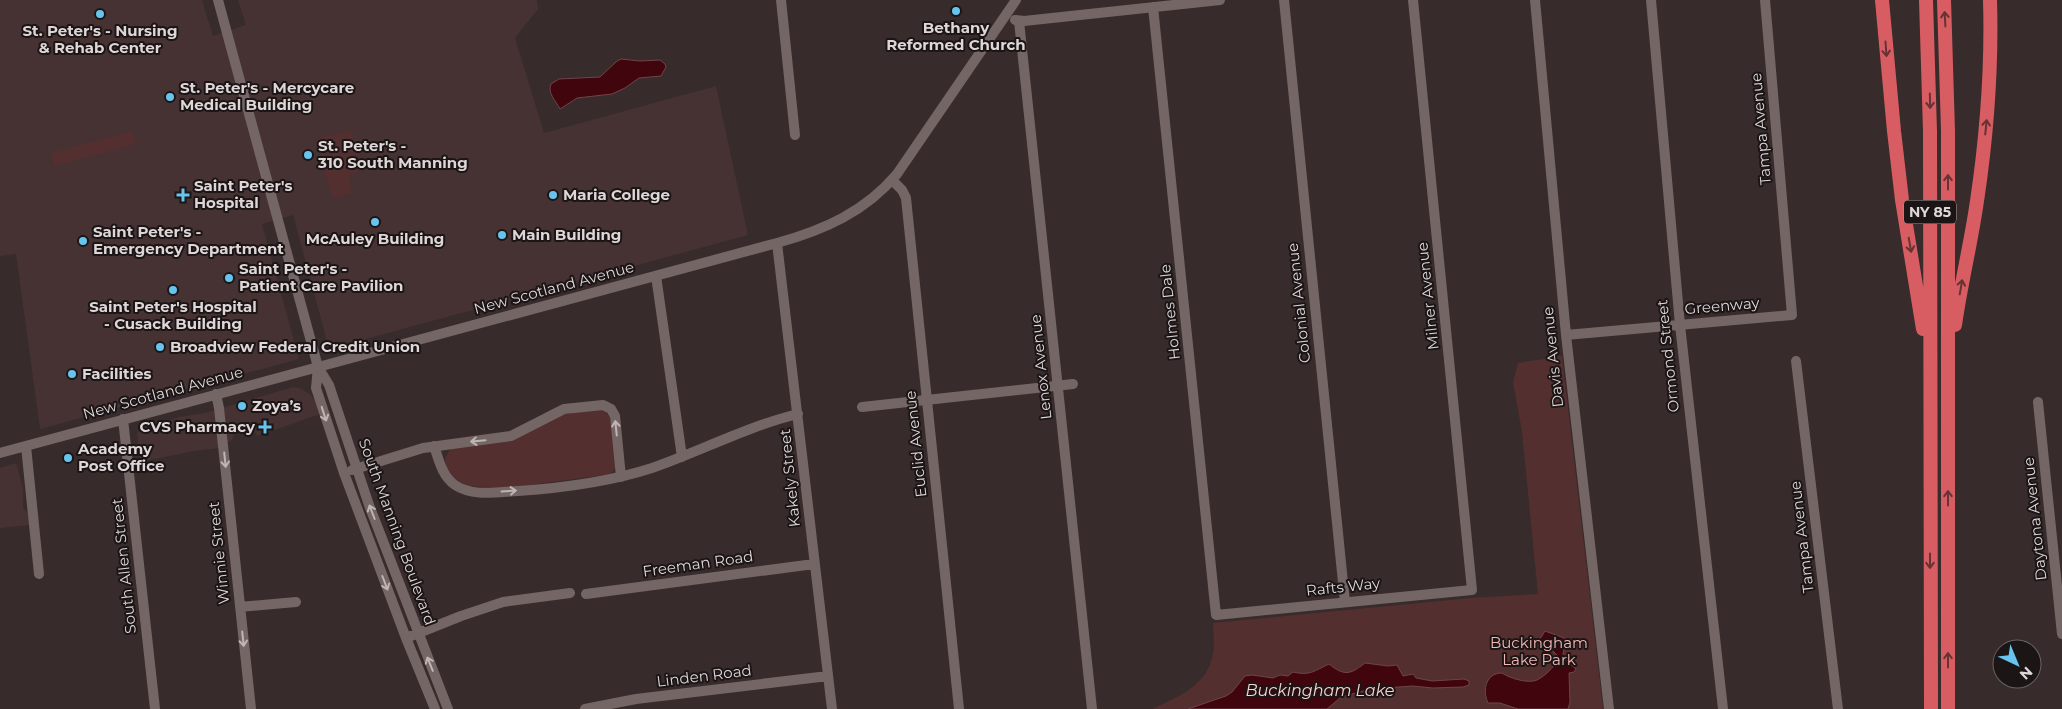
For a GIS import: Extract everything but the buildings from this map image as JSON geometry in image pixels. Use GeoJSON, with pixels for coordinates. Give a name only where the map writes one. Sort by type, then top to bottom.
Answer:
{"type":"FeatureCollection","features":[{"type":"Feature","properties":{"kind":"highway"},"geometry":{"type":"LineString","coordinates":[[1882,0],[1902,200],[1920,309],[1930,424]]}},
{"type":"Feature","properties":{"kind":"highway","name":"NY 85"},"geometry":{"type":"LineString","coordinates":[[1926,0],[1930,131],[1931,709]]}},
{"type":"Feature","properties":{"kind":"highway","name":"NY 85"},"geometry":{"type":"LineString","coordinates":[[1944,0],[1948,131],[1948,709]]}},
{"type":"Feature","properties":{"kind":"highway"},"geometry":{"type":"LineString","coordinates":[[1948,405],[1957,315],[1977,204],[1987,118],[1990,0]]}},
{"type":"Feature","properties":{"kind":"street","name":"South Manning Boulevard"},"geometry":{"type":"LineString","coordinates":[[218,0],[318,367],[329,385],[356,468],[448,709]]}},
{"type":"Feature","properties":{"kind":"street"},"geometry":{"type":"LineString","coordinates":[[781,0],[795,135]]}},
{"type":"Feature","properties":{"kind":"street","name":"New Scotland Avenue"},"geometry":{"type":"LineString","coordinates":[[0,453],[777,243],[812,233],[842,220],[869,202],[892,180],[908,161],[1016,0]]}},
{"type":"Feature","properties":{"kind":"street"},"geometry":{"type":"LineString","coordinates":[[1006,14],[1019,21],[1220,0]]}},
{"type":"Feature","properties":{"kind":"street","name":"Colonial Avenue"},"geometry":{"type":"LineString","coordinates":[[1284,0],[1345,602]]}},
{"type":"Feature","properties":{"kind":"street","name":"Milner Avenue"},"geometry":{"type":"LineString","coordinates":[[1412,0],[1472,590]]}},
{"type":"Feature","properties":{"kind":"street","name":"Davis Avenue"},"geometry":{"type":"LineString","coordinates":[[1535,0],[1566,334],[1609,709]]}},
{"type":"Feature","properties":{"kind":"street","name":"Ormond Street"},"geometry":{"type":"LineString","coordinates":[[1650,0],[1680,325],[1723,709]]}},
{"type":"Feature","properties":{"kind":"street","name":"Tampa Avenue"},"geometry":{"type":"LineString","coordinates":[[1765,0],[1792,315]]}},
{"type":"Feature","properties":{"kind":"street","name":"Holmes Dale"},"geometry":{"type":"LineString","coordinates":[[1153,7],[1216,615]]}},
{"type":"Feature","properties":{"kind":"street","name":"Lenox Avenue"},"geometry":{"type":"LineString","coordinates":[[1019,21],[1092,709]]}},
{"type":"Feature","properties":{"kind":"street","name":"Euclid Avenue"},"geometry":{"type":"LineString","coordinates":[[892,180],[902,190],[906,198],[959,709]]}},
{"type":"Feature","properties":{"kind":"street","name":"Kakely Street"},"geometry":{"type":"LineString","coordinates":[[777,243],[832,709]]}},
{"type":"Feature","properties":{"kind":"street"},"geometry":{"type":"LineString","coordinates":[[656,276],[682,457]]}},
{"type":"Feature","properties":{"kind":"street","name":"Greenway"},"geometry":{"type":"LineString","coordinates":[[1566,334],[1792,315]]}},
{"type":"Feature","properties":{"kind":"street","name":"Tampa Avenue"},"geometry":{"type":"LineString","coordinates":[[1796,361],[1838,709]]}},
{"type":"Feature","properties":{"kind":"street","name":"South Manning Boulevard"},"geometry":{"type":"LineString","coordinates":[[318,367],[316,388],[344,472],[406,638],[435,709]]}},
{"type":"Feature","properties":{"kind":"street"},"geometry":{"type":"LineString","coordinates":[[862,407],[1073,384]]}},
{"type":"Feature","properties":{"kind":"street","name":"Winnie Street"},"geometry":{"type":"LineString","coordinates":[[216,394],[251,709]]}},
{"type":"Feature","properties":{"kind":"street","name":"Daytona Avenue"},"geometry":{"type":"LineString","coordinates":[[2038,402],[2062,634]]}},
{"type":"Feature","properties":{"kind":"street"},"geometry":{"type":"LineString","coordinates":[[344,472],[410,451],[505,437],[522,431],[564,409],[603,405],[610,408],[615,416],[621,477]]}},
{"type":"Feature","properties":{"kind":"street"},"geometry":{"type":"LineString","coordinates":[[434,446],[446,476],[455,485],[470,491],[494,493],[545,489],[621,477],[682,457],[780,419],[798,414]]}},
{"type":"Feature","properties":{"kind":"street","name":"South Allen Street"},"geometry":{"type":"LineString","coordinates":[[123,419],[155,709]]}},
{"type":"Feature","properties":{"kind":"street"},"geometry":{"type":"LineString","coordinates":[[26,446],[39,574]]}},
{"type":"Feature","properties":{"kind":"street","name":"Freeman Road"},"geometry":{"type":"LineString","coordinates":[[586,594],[814,564]]}},
{"type":"Feature","properties":{"kind":"street","name":"Rafts Way"},"geometry":{"type":"LineString","coordinates":[[1216,615],[1472,590]]}},
{"type":"Feature","properties":{"kind":"street"},"geometry":{"type":"LineString","coordinates":[[406,638],[503,602],[570,592]]}},
{"type":"Feature","properties":{"kind":"street"},"geometry":{"type":"LineString","coordinates":[[240,607],[296,602]]}},
{"type":"Feature","properties":{"kind":"street","name":"Linden Road"},"geometry":{"type":"LineString","coordinates":[[585,709],[637,704],[828,676]]}},
{"type":"Feature","properties":{"kind":"shaded area","name":"Saint Peter's Hospital"},"geometry":{"type":"Polygon","coordinates":[[[0,0],[202,0],[213,36],[246,25],[238,0],[537,0],[538,9],[515,38],[544,133],[716,86],[748,235],[329,349],[293,215],[262,224],[299,359],[40,429],[16,254],[0,256],[0,0]]]}},
{"type":"Feature","properties":{"kind":"shaded area"},"geometry":{"type":"Polygon","coordinates":[[[293,387],[310,394],[316,402],[320,414],[257,436],[252,427],[235,430],[232,440],[219,448],[140,462],[137,432],[179,417],[205,413],[293,387]]]}},
{"type":"Feature","properties":{"kind":"shaded area"},"geometry":{"type":"Polygon","coordinates":[[[16,463],[23,489],[23,508],[29,514],[29,525],[0,528],[0,468],[16,463]]]}},
{"type":"Feature","properties":{"kind":"green space"},"geometry":{"type":"Polygon","coordinates":[[[351,130],[362,169],[349,176],[352,193],[332,198],[316,139],[351,130]]]}},
{"type":"Feature","properties":{"kind":"green space"},"geometry":{"type":"Polygon","coordinates":[[[132,131],[136,144],[54,166],[51,153],[132,131]]]}},
{"type":"Feature","properties":{"kind":"green space","name":"Buckingham Lake Park"},"geometry":{"type":"Polygon","coordinates":[[[1562,356],[1603,709],[1152,709],[1181,695],[1205,674],[1210,665],[1214,650],[1213,623],[1471,598],[1538,594],[1522,432],[1513,382],[1518,363],[1562,356]]]}},
{"type":"Feature","properties":{"kind":"green space"},"geometry":{"type":"Polygon","coordinates":[[[602,409],[610,417],[616,465],[613,472],[606,475],[506,488],[467,486],[453,477],[446,467],[445,458],[451,448],[509,441],[560,415],[602,409]]]}},
{"type":"Feature","properties":{"kind":"water"},"geometry":{"type":"Polygon","coordinates":[[[621,59],[640,61],[660,60],[666,67],[661,76],[639,78],[612,94],[577,98],[560,109],[551,94],[551,84],[559,79],[600,77],[621,59]]]}},
{"type":"Feature","properties":{"kind":"water"},"geometry":{"type":"Polygon","coordinates":[[[1545,631],[1564,638],[1566,643],[1563,653],[1564,659],[1576,669],[1574,672],[1569,673],[1570,702],[1568,709],[1518,709],[1500,703],[1488,703],[1485,693],[1487,683],[1492,676],[1502,673],[1519,680],[1533,681],[1543,676],[1554,666],[1558,656],[1552,650],[1546,651],[1540,639],[1545,631]]]}},
{"type":"Feature","properties":{"kind":"water","name":"Buckingham Lake"},"geometry":{"type":"Polygon","coordinates":[[[1365,663],[1388,666],[1397,665],[1403,676],[1413,674],[1416,678],[1432,681],[1464,679],[1469,681],[1469,685],[1463,687],[1433,688],[1413,686],[1370,689],[1341,697],[1327,709],[1188,709],[1226,696],[1232,692],[1245,676],[1273,678],[1280,675],[1288,676],[1293,672],[1312,672],[1329,664],[1339,671],[1351,672],[1365,663]]]}},
{"type":"Feature","properties":{"kind":"place","name":"Bethany Reformed Church"},"geometry":{"type":"Point","coordinates":[956,11]}},
{"type":"Feature","properties":{"kind":"place","name":"St. Peter's - Nursing & Rehab Center"},"geometry":{"type":"Point","coordinates":[100,14]}},
{"type":"Feature","properties":{"kind":"place","name":"St. Peter's - Mercycare Medical Building"},"geometry":{"type":"Point","coordinates":[170,97]}},
{"type":"Feature","properties":{"kind":"place","name":"St. Peter's - 310 South Manning"},"geometry":{"type":"Point","coordinates":[308,155]}},
{"type":"Feature","properties":{"kind":"place","name":"Saint Peter's Hospital"},"geometry":{"type":"Point","coordinates":[183,195]}},
{"type":"Feature","properties":{"kind":"place","name":"Maria College"},"geometry":{"type":"Point","coordinates":[553,195]}},
{"type":"Feature","properties":{"kind":"place","name":"McAuley Building"},"geometry":{"type":"Point","coordinates":[375,222]}},
{"type":"Feature","properties":{"kind":"place","name":"Main Building"},"geometry":{"type":"Point","coordinates":[502,235]}},
{"type":"Feature","properties":{"kind":"place","name":"Saint Peter's - Emergency Department"},"geometry":{"type":"Point","coordinates":[83,241]}},
{"type":"Feature","properties":{"kind":"place","name":"Saint Peter's - Patient Care Pavilion"},"geometry":{"type":"Point","coordinates":[229,278]}},
{"type":"Feature","properties":{"kind":"place","name":"Saint Peter's Hospital - Cusack Building"},"geometry":{"type":"Point","coordinates":[173,290]}},
{"type":"Feature","properties":{"kind":"place","name":"Broadview Federal Credit Union"},"geometry":{"type":"Point","coordinates":[160,347]}},
{"type":"Feature","properties":{"kind":"place","name":"Facilities"},"geometry":{"type":"Point","coordinates":[72,374]}},
{"type":"Feature","properties":{"kind":"place","name":"Zoya’s"},"geometry":{"type":"Point","coordinates":[242,406]}},
{"type":"Feature","properties":{"kind":"place","name":"CVS Pharmacy"},"geometry":{"type":"Point","coordinates":[265,427]}},
{"type":"Feature","properties":{"kind":"place","name":"Academy Post Office"},"geometry":{"type":"Point","coordinates":[68,458]}}]}
